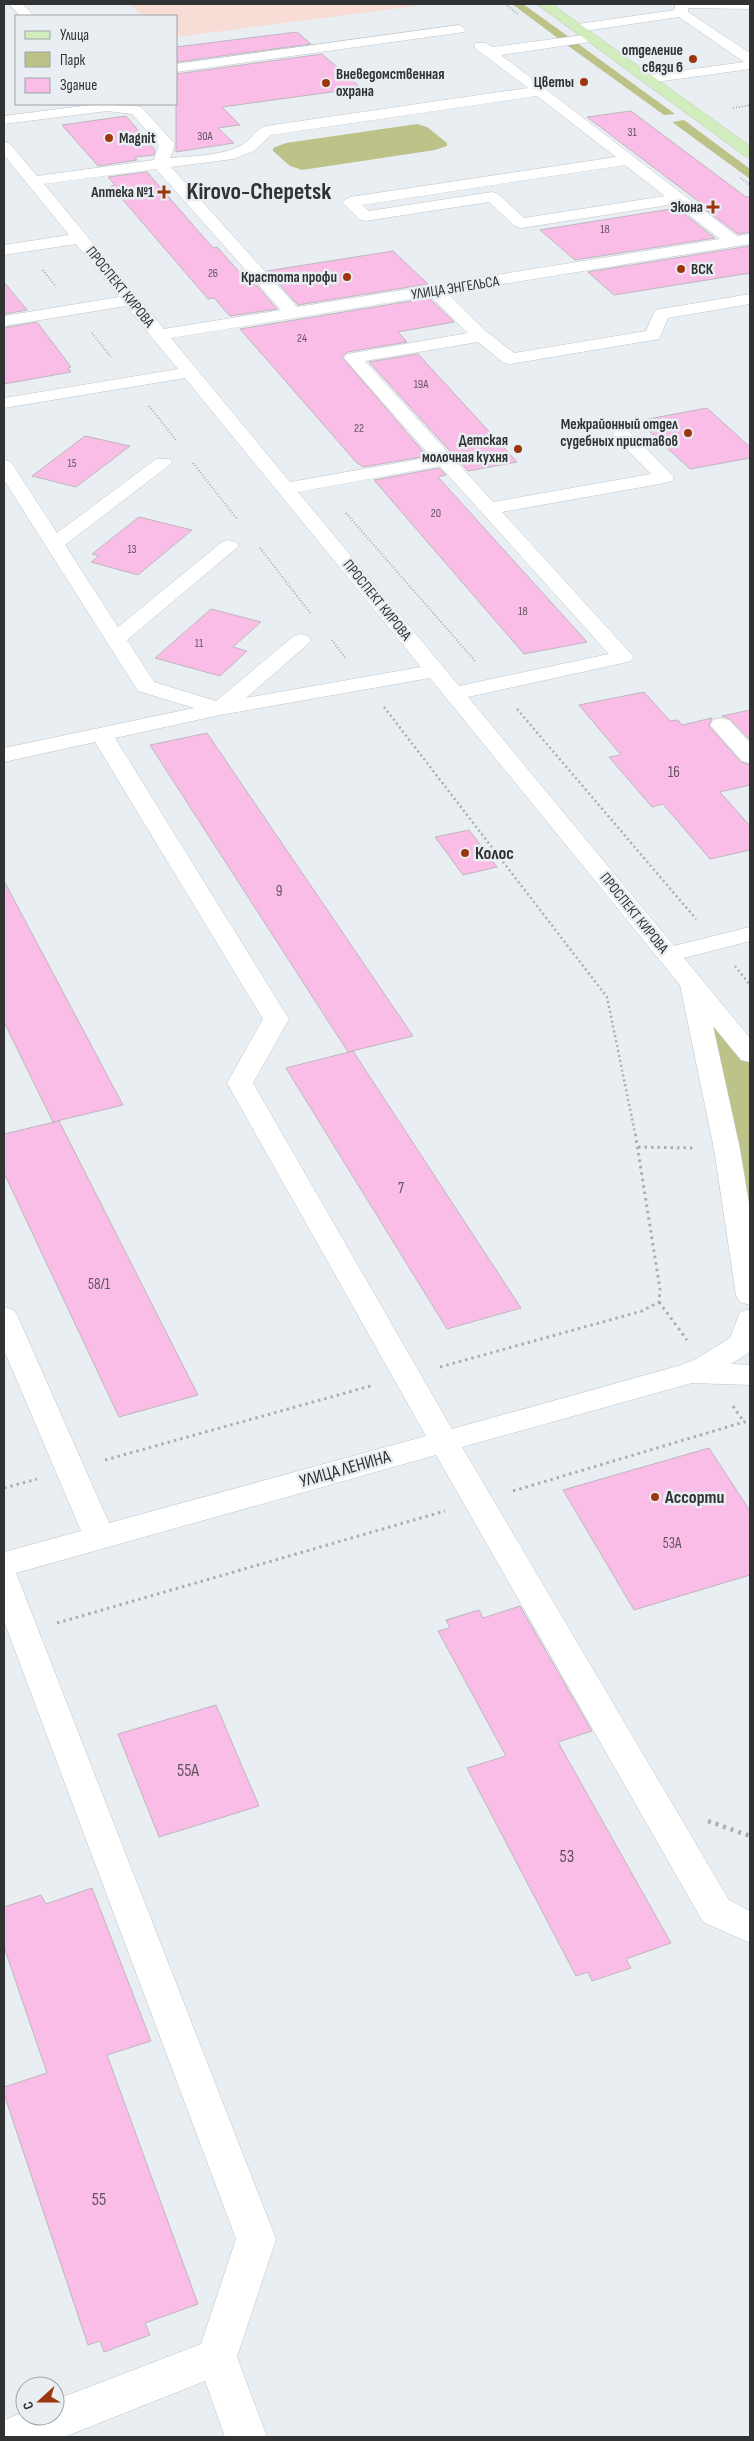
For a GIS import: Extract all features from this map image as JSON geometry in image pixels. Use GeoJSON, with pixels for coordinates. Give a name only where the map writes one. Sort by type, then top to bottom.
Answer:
{"type":"FeatureCollection","features":[{"type":"Feature","properties":{"kind":"main road"},"geometry":{"type":"LineString","coordinates":[[544,4],[747,148]]}},
{"type":"Feature","properties":{"kind":"street"},"geometry":{"type":"LineString","coordinates":[[16,4],[26,15]]}},
{"type":"Feature","properties":{"kind":"street"},"geometry":{"type":"LineString","coordinates":[[578,28],[684,7],[750,5]]}},
{"type":"Feature","properties":{"kind":"street"},"geometry":{"type":"LineString","coordinates":[[684,7],[750,59]]}},
{"type":"Feature","properties":{"kind":"street"},"geometry":{"type":"LineString","coordinates":[[178,68],[454,25],[678,199],[742,241]]}},
{"type":"Feature","properties":{"kind":"street"},"geometry":{"type":"LineString","coordinates":[[489,52],[591,38]]}},
{"type":"Feature","properties":{"kind":"street"},"geometry":{"type":"LineString","coordinates":[[648,79],[750,64]]}},
{"type":"Feature","properties":{"kind":"street"},"geometry":{"type":"LineString","coordinates":[[12,178],[31,178],[228,156],[249,148],[266,131],[540,91]]}},
{"type":"Feature","properties":{"kind":"street"},"geometry":{"type":"LineString","coordinates":[[4,120],[106,105],[136,110],[166,144],[160,164]]}},
{"type":"Feature","properties":{"kind":"street","name":"ПРОСПЕКТ КИРОВА"},"geometry":{"type":"LineString","coordinates":[[4,146],[750,1054]]}},
{"type":"Feature","properties":{"kind":"street"},"geometry":{"type":"LineString","coordinates":[[628,160],[350,202],[365,216],[492,197],[521,223],[678,199]]}},
{"type":"Feature","properties":{"kind":"street"},"geometry":{"type":"LineString","coordinates":[[160,164],[292,313]]}},
{"type":"Feature","properties":{"kind":"street"},"geometry":{"type":"LineString","coordinates":[[4,250],[80,238]]}},
{"type":"Feature","properties":{"kind":"street","name":"УЛИЦА ЭНГЕЛЬСА"},"geometry":{"type":"LineString","coordinates":[[159,335],[742,241]]}},
{"type":"Feature","properties":{"kind":"street"},"geometry":{"type":"LineString","coordinates":[[435,291],[480,336],[510,358],[653,335],[661,314],[750,300]]}},
{"type":"Feature","properties":{"kind":"street"},"geometry":{"type":"LineString","coordinates":[[4,321],[131,300]]}},
{"type":"Feature","properties":{"kind":"street"},"geometry":{"type":"LineString","coordinates":[[454,694],[623,657],[352,358],[480,336]]}},
{"type":"Feature","properties":{"kind":"street"},"geometry":{"type":"LineString","coordinates":[[4,403],[189,372]]}},
{"type":"Feature","properties":{"kind":"street"},"geometry":{"type":"LineString","coordinates":[[488,508],[665,477],[622,435]]}},
{"type":"Feature","properties":{"kind":"street"},"geometry":{"type":"LineString","coordinates":[[286,488],[444,460]]}},
{"type":"Feature","properties":{"kind":"street"},"geometry":{"type":"LineString","coordinates":[[54,544],[163,463]]}},
{"type":"Feature","properties":{"kind":"street"},"geometry":{"type":"LineString","coordinates":[[4,466],[146,686],[220,709]]}},
{"type":"Feature","properties":{"kind":"street"},"geometry":{"type":"LineString","coordinates":[[116,639],[229,546]]}},
{"type":"Feature","properties":{"kind":"street"},"geometry":{"type":"LineString","coordinates":[[220,709],[301,640]]}},
{"type":"Feature","properties":{"kind":"street"},"geometry":{"type":"LineString","coordinates":[[4,755],[220,709],[436,671]]}},
{"type":"Feature","properties":{"kind":"street"},"geometry":{"type":"LineString","coordinates":[[721,724],[750,756]]}},
{"type":"Feature","properties":{"kind":"street"},"geometry":{"type":"LineString","coordinates":[[102,735],[276,1019],[240,1083],[406,1376],[716,1911],[750,1928]]}},
{"type":"Feature","properties":{"kind":"street"},"geometry":{"type":"LineString","coordinates":[[669,955],[750,934]]}},
{"type":"Feature","properties":{"kind":"street"},"geometry":{"type":"LineString","coordinates":[[691,981],[727,1149],[750,1295]]}},
{"type":"Feature","properties":{"kind":"street"},"geometry":{"type":"LineString","coordinates":[[4,1317],[100,1538]]}},
{"type":"Feature","properties":{"kind":"street"},"geometry":{"type":"LineString","coordinates":[[687,1374],[713,1362],[743,1343],[750,1319]]}},
{"type":"Feature","properties":{"kind":"street"},"geometry":{"type":"LineString","coordinates":[[687,1374],[750,1375]]}},
{"type":"Feature","properties":{"kind":"street","name":"УЛИЦА ЛЕНИНА"},"geometry":{"type":"LineString","coordinates":[[4,1564],[687,1374]]}},
{"type":"Feature","properties":{"kind":"street"},"geometry":{"type":"LineString","coordinates":[[4,1580],[256,2239],[217,2357],[246,2437]]}},
{"type":"Feature","properties":{"kind":"street"},"geometry":{"type":"LineString","coordinates":[[13,2437],[217,2357]]}},
{"type":"Feature","properties":{"kind":"path"},"geometry":{"type":"LineString","coordinates":[[25,247],[178,443]]}},
{"type":"Feature","properties":{"kind":"path"},"geometry":{"type":"LineString","coordinates":[[190,459],[239,521]]}},
{"type":"Feature","properties":{"kind":"path"},"geometry":{"type":"LineString","coordinates":[[320,482],[496,684],[750,985]]}},
{"type":"Feature","properties":{"kind":"path"},"geometry":{"type":"LineString","coordinates":[[257,544],[317,622]]}},
{"type":"Feature","properties":{"kind":"path"},"geometry":{"type":"LineString","coordinates":[[4,1488],[642,1311],[659,1302],[660,1289],[638,1147],[607,997],[329,637]]}},
{"type":"Feature","properties":{"kind":"path"},"geometry":{"type":"LineString","coordinates":[[638,1147],[697,1148]]}},
{"type":"Feature","properties":{"kind":"path"},"geometry":{"type":"LineString","coordinates":[[25,1632],[480,1501],[744,1422],[750,1423]]}},
{"type":"Feature","properties":{"kind":"shaded area"},"geometry":{"type":"Polygon","coordinates":[[[129,4],[431,4],[178,37],[178,15],[141,15],[129,4]]]}},
{"type":"Feature","properties":{"kind":"green space"},"geometry":{"type":"Polygon","coordinates":[[[512,4],[523,4],[569,37],[559,39],[512,4]]]}},
{"type":"Feature","properties":{"kind":"green space"},"geometry":{"type":"Polygon","coordinates":[[[577,43],[675,114],[664,115],[567,45],[577,43]]]}},
{"type":"Feature","properties":{"kind":"green space"},"geometry":{"type":"Polygon","coordinates":[[[684,120],[750,169],[750,179],[672,122],[684,120]]]}},
{"type":"Feature","properties":{"kind":"green space"},"geometry":{"type":"Polygon","coordinates":[[[417,124],[427,127],[447,143],[447,146],[435,150],[302,170],[290,166],[273,151],[273,148],[286,143],[417,124]]]}},
{"type":"Feature","properties":{"kind":"green space"},"geometry":{"type":"Polygon","coordinates":[[[691,981],[750,1055],[750,1295],[744,1246],[691,981]]]}},
{"type":"Feature","properties":{"kind":"building"},"geometry":{"type":"Polygon","coordinates":[[[297,32],[311,44],[178,62],[178,47],[297,32]]]}},
{"type":"Feature","properties":{"kind":"building"},"geometry":{"type":"Polygon","coordinates":[[[322,54],[361,88],[222,107],[240,125],[218,128],[234,143],[176,152],[178,74],[322,54]]]}},
{"type":"Feature","properties":{"kind":"building"},"geometry":{"type":"Polygon","coordinates":[[[631,111],[746,197],[750,197],[750,232],[738,234],[699,205],[702,204],[587,117],[631,111]]]}},
{"type":"Feature","properties":{"kind":"building","name":"Magnit"},"geometry":{"type":"Polygon","coordinates":[[[126,116],[155,150],[154,155],[135,157],[137,160],[98,166],[62,125],[126,116]]]}},
{"type":"Feature","properties":{"kind":"building"},"geometry":{"type":"Polygon","coordinates":[[[147,172],[213,248],[217,247],[242,275],[247,274],[277,309],[230,316],[214,298],[208,299],[111,186],[115,185],[108,177],[147,172]]]}},
{"type":"Feature","properties":{"kind":"building"},"geometry":{"type":"Polygon","coordinates":[[[677,208],[715,238],[575,260],[540,230],[677,208]]]}},
{"type":"Feature","properties":{"kind":"building"},"geometry":{"type":"Polygon","coordinates":[[[750,246],[750,273],[614,295],[588,272],[750,246]]]}},
{"type":"Feature","properties":{"kind":"building"},"geometry":{"type":"Polygon","coordinates":[[[393,251],[428,284],[298,305],[267,271],[393,251]]]}},
{"type":"Feature","properties":{"kind":"building"},"geometry":{"type":"Polygon","coordinates":[[[4,282],[27,310],[4,314],[4,282]]]}},
{"type":"Feature","properties":{"kind":"building"},"geometry":{"type":"Polygon","coordinates":[[[429,298],[454,322],[398,332],[407,342],[347,352],[342,357],[427,456],[363,467],[356,462],[240,329],[429,298]]]}},
{"type":"Feature","properties":{"kind":"building"},"geometry":{"type":"Polygon","coordinates":[[[37,322],[71,367],[68,368],[71,372],[4,384],[4,328],[37,322]]]}},
{"type":"Feature","properties":{"kind":"building"},"geometry":{"type":"Polygon","coordinates":[[[418,354],[517,462],[468,471],[369,362],[418,354]]]}},
{"type":"Feature","properties":{"kind":"building","name":"Межрайонный отдел судебных приставов"},"geometry":{"type":"Polygon","coordinates":[[[707,408],[750,447],[750,458],[690,469],[638,421],[707,408]]]}},
{"type":"Feature","properties":{"kind":"building"},"geometry":{"type":"Polygon","coordinates":[[[85,436],[130,446],[76,487],[32,476],[85,436]]]}},
{"type":"Feature","properties":{"kind":"building"},"geometry":{"type":"Polygon","coordinates":[[[439,468],[446,475],[438,477],[587,642],[524,654],[374,480],[439,468]]]}},
{"type":"Feature","properties":{"kind":"building"},"geometry":{"type":"Polygon","coordinates":[[[139,517],[192,530],[138,575],[91,562],[99,556],[92,554],[139,517]]]}},
{"type":"Feature","properties":{"kind":"building"},"geometry":{"type":"Polygon","coordinates":[[[211,609],[261,622],[233,647],[247,651],[220,676],[155,658],[211,609]]]}},
{"type":"Feature","properties":{"kind":"building"},"geometry":{"type":"Polygon","coordinates":[[[644,692],[670,721],[678,720],[682,725],[712,718],[709,726],[741,762],[750,765],[750,785],[720,792],[750,826],[750,850],[710,859],[663,804],[652,807],[609,757],[621,755],[579,705],[644,692]]]}},
{"type":"Feature","properties":{"kind":"building"},"geometry":{"type":"Polygon","coordinates":[[[750,710],[750,740],[730,719],[722,716],[750,710]]]}},
{"type":"Feature","properties":{"kind":"building"},"geometry":{"type":"Polygon","coordinates":[[[207,733],[413,1036],[348,1052],[150,745],[207,733]]]}},
{"type":"Feature","properties":{"kind":"building","name":"Колос"},"geometry":{"type":"Polygon","coordinates":[[[469,830],[497,867],[463,875],[435,837],[469,830]]]}},
{"type":"Feature","properties":{"kind":"building"},"geometry":{"type":"Polygon","coordinates":[[[4,881],[123,1105],[53,1122],[4,1022],[4,881]]]}},
{"type":"Feature","properties":{"kind":"building"},"geometry":{"type":"Polygon","coordinates":[[[353,1051],[521,1308],[447,1329],[286,1068],[353,1051]]]}},
{"type":"Feature","properties":{"kind":"building"},"geometry":{"type":"Polygon","coordinates":[[[59,1121],[198,1395],[119,1417],[4,1173],[4,1134],[59,1121]]]}},
{"type":"Feature","properties":{"kind":"building"},"geometry":{"type":"Polygon","coordinates":[[[709,1448],[750,1511],[750,1575],[634,1610],[563,1490],[709,1448]]]}},
{"type":"Feature","properties":{"kind":"building"},"geometry":{"type":"Polygon","coordinates":[[[520,1606],[592,1731],[558,1742],[671,1943],[626,1959],[631,1968],[592,1981],[588,1972],[576,1976],[467,1768],[506,1756],[438,1631],[450,1628],[446,1620],[479,1610],[483,1618],[520,1606]]]}},
{"type":"Feature","properties":{"kind":"building"},"geometry":{"type":"Polygon","coordinates":[[[216,1705],[259,1806],[159,1837],[118,1734],[216,1705]]]}},
{"type":"Feature","properties":{"kind":"building"},"geometry":{"type":"Polygon","coordinates":[[[92,1888],[151,2041],[107,2055],[198,2304],[145,2323],[150,2335],[104,2352],[100,2341],[88,2345],[4,2094],[4,2087],[47,2073],[4,1947],[4,1907],[41,1895],[46,1904],[92,1888]]]}},
{"type":"Feature","properties":{"kind":"place","name":"отделение связи 6"},"geometry":{"type":"Point","coordinates":[693,59]}},
{"type":"Feature","properties":{"kind":"place","name":"Цветы"},"geometry":{"type":"Point","coordinates":[584,82]}},
{"type":"Feature","properties":{"kind":"place","name":"Вневедомственная охрана"},"geometry":{"type":"Point","coordinates":[326,83]}},
{"type":"Feature","properties":{"kind":"place","name":"Magnit"},"geometry":{"type":"Point","coordinates":[109,138]}},
{"type":"Feature","properties":{"kind":"place","name":"Аптека №1"},"geometry":{"type":"Point","coordinates":[164,192]}},
{"type":"Feature","properties":{"kind":"place","name":"Экона"},"geometry":{"type":"Point","coordinates":[713,207]}},
{"type":"Feature","properties":{"kind":"place","name":"ВСК"},"geometry":{"type":"Point","coordinates":[681,269]}},
{"type":"Feature","properties":{"kind":"place","name":"Крастота профи"},"geometry":{"type":"Point","coordinates":[347,277]}},
{"type":"Feature","properties":{"kind":"place","name":"Межрайонный отдел судебных приставов"},"geometry":{"type":"Point","coordinates":[688,433]}},
{"type":"Feature","properties":{"kind":"place","name":"Детская молочная кухня"},"geometry":{"type":"Point","coordinates":[518,449]}},
{"type":"Feature","properties":{"kind":"place","name":"Колос"},"geometry":{"type":"Point","coordinates":[465,853]}},
{"type":"Feature","properties":{"kind":"place","name":"Ассорти"},"geometry":{"type":"Point","coordinates":[655,1497]}},
{"type":"Feature","properties":{"kind":"district","name":"Kirovo-Chepetsk"},"geometry":{"type":"Point","coordinates":[259,191]}}]}
